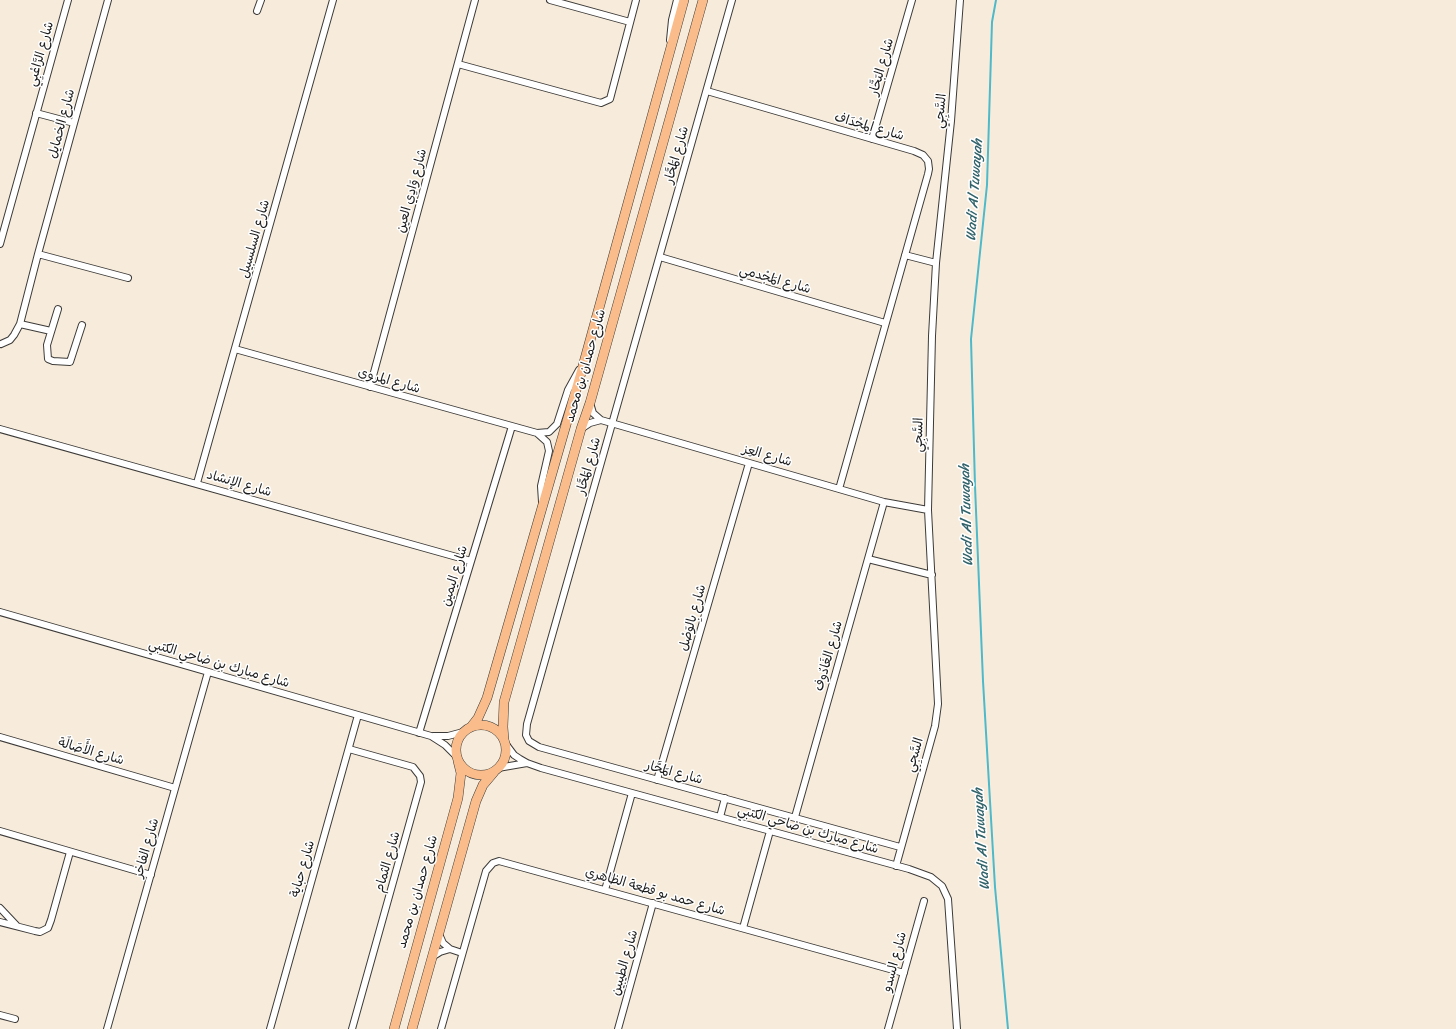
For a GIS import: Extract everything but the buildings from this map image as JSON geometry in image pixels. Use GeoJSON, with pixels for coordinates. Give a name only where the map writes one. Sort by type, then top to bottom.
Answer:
{"type":"FeatureCollection","features":[{"type":"Feature","properties":{"kind":"main road","name":"شارع حمدان بن محمد"},"geometry":{"type":"LineString","coordinates":[[467,730],[478,718],[487,698],[583,366],[684,0]]}},
{"type":"Feature","properties":{"kind":"main road","name":"شارع حمدان بن محمد"},"geometry":{"type":"LineString","coordinates":[[504,741],[504,702],[703,0]]}},
{"type":"Feature","properties":{"kind":"main road"},"geometry":{"type":"LineString","coordinates":[[412,1029],[476,802],[483,785],[496,770],[505,756],[504,741],[500,733],[494,728],[478,725],[467,730],[457,744],[457,759],[463,768],[470,773],[478,775],[486,775],[496,770]]}},
{"type":"Feature","properties":{"kind":"main road","name":"شارع حمدان بن محمد"},"geometry":{"type":"LineString","coordinates":[[394,1029],[458,798],[461,773],[457,759]]}},
{"type":"Feature","properties":{"kind":"street","name":"شارع الرَّاعْبِي"},"geometry":{"type":"LineString","coordinates":[[0,244],[68,0]]}},
{"type":"Feature","properties":{"kind":"street","name":"شارع الخمايل"},"geometry":{"type":"LineString","coordinates":[[0,345],[10,340],[20,324],[108,0]]}},
{"type":"Feature","properties":{"kind":"street"},"geometry":{"type":"LineString","coordinates":[[258,11],[261,0]]}},
{"type":"Feature","properties":{"kind":"street","name":"شارع السلسبيل"},"geometry":{"type":"LineString","coordinates":[[197,483],[333,0]]}},
{"type":"Feature","properties":{"kind":"street","name":"شارع وَادِي العين"},"geometry":{"type":"LineString","coordinates":[[370,387],[475,0]]}},
{"type":"Feature","properties":{"kind":"street"},"geometry":{"type":"LineString","coordinates":[[550,0],[630,22]]}},
{"type":"Feature","properties":{"kind":"street"},"geometry":{"type":"LineString","coordinates":[[458,64],[601,103],[610,99],[636,0]]}},
{"type":"Feature","properties":{"kind":"street"},"geometry":{"type":"LineString","coordinates":[[671,48],[671,27],[677,0]]}},
{"type":"Feature","properties":{"kind":"street","name":"شارع المَحَّار"},"geometry":{"type":"LineString","coordinates":[[732,0],[527,724],[526,735],[529,741],[539,748],[900,847]]}},
{"type":"Feature","properties":{"kind":"street","name":"شارع البَحَّار"},"geometry":{"type":"LineString","coordinates":[[872,139],[912,0]]}},
{"type":"Feature","properties":{"kind":"street","name":"السَّجِي"},"geometry":{"type":"LineString","coordinates":[[896,866],[937,715],[938,692],[928,510],[932,336],[936,263],[951,121],[960,0]]}},
{"type":"Feature","properties":{"kind":"street","name":"شارع المِجْدَاف"},"geometry":{"type":"LineString","coordinates":[[707,91],[918,152],[926,157],[928,161],[929,169],[839,489]]}},
{"type":"Feature","properties":{"kind":"street"},"geometry":{"type":"LineString","coordinates":[[36,113],[74,123]]}},
{"type":"Feature","properties":{"kind":"street"},"geometry":{"type":"LineString","coordinates":[[38,254],[128,278]]}},
{"type":"Feature","properties":{"kind":"street"},"geometry":{"type":"LineString","coordinates":[[905,255],[936,263]]}},
{"type":"Feature","properties":{"kind":"street","name":"شارع المَجْدمي"},"geometry":{"type":"LineString","coordinates":[[660,257],[885,323]]}},
{"type":"Feature","properties":{"kind":"street"},"geometry":{"type":"LineString","coordinates":[[58,309],[47,345],[48,359],[68,363],[72,361],[82,325]]}},
{"type":"Feature","properties":{"kind":"street"},"geometry":{"type":"LineString","coordinates":[[20,324],[51,331]]}},
{"type":"Feature","properties":{"kind":"street","name":"شارع المروى"},"geometry":{"type":"LineString","coordinates":[[235,349],[537,434]]}},
{"type":"Feature","properties":{"kind":"street"},"geometry":{"type":"LineString","coordinates":[[537,434],[549,432],[557,424],[568,390],[574,377],[583,366]]}},
{"type":"Feature","properties":{"kind":"street"},"geometry":{"type":"LineString","coordinates":[[581,429],[590,423],[600,420],[593,413],[590,403]]}},
{"type":"Feature","properties":{"kind":"street","name":"شارع العِز"},"geometry":{"type":"LineString","coordinates":[[600,420],[884,502],[928,510]]}},
{"type":"Feature","properties":{"kind":"street","name":"شارع اليمين"},"geometry":{"type":"LineString","coordinates":[[419,733],[512,426]]}},
{"type":"Feature","properties":{"kind":"street","name":"شارع الإنشاد"},"geometry":{"type":"LineString","coordinates":[[0,429],[471,561]]}},
{"type":"Feature","properties":{"kind":"street"},"geometry":{"type":"LineString","coordinates":[[537,434],[547,442],[549,451],[541,486],[542,504]]}},
{"type":"Feature","properties":{"kind":"street","name":"شارع بِالوَصْل"},"geometry":{"type":"LineString","coordinates":[[657,780],[749,463]]}},
{"type":"Feature","properties":{"kind":"street","name":"شارع الغَادُوف"},"geometry":{"type":"LineString","coordinates":[[795,817],[884,502]]}},
{"type":"Feature","properties":{"kind":"street"},"geometry":{"type":"LineString","coordinates":[[868,559],[932,575]]}},
{"type":"Feature","properties":{"kind":"street","name":"شارع مبارك بن ضاحي الكتبي"},"geometry":{"type":"LineString","coordinates":[[0,612],[419,733],[431,736],[448,736],[467,730]]}},
{"type":"Feature","properties":{"kind":"street","name":"شارع الفاخر"},"geometry":{"type":"LineString","coordinates":[[107,1029],[208,672]]}},
{"type":"Feature","properties":{"kind":"street","name":"شارع حباية"},"geometry":{"type":"LineString","coordinates":[[270,1029],[358,715]]}},
{"type":"Feature","properties":{"kind":"street","name":"شارع مبارك بن ضاحي الكتبي"},"geometry":{"type":"LineString","coordinates":[[431,736],[445,745],[457,759]]}},
{"type":"Feature","properties":{"kind":"street","name":"شارع الأَصَالَة"},"geometry":{"type":"LineString","coordinates":[[0,737],[175,788]]}},
{"type":"Feature","properties":{"kind":"street","name":"شارع مبارك بن ضاحي الكتبي"},"geometry":{"type":"LineString","coordinates":[[504,741],[514,754],[527,763],[916,871],[931,877],[942,886],[948,899],[956,1029]]}},
{"type":"Feature","properties":{"kind":"street","name":"شارع الثمام"},"geometry":{"type":"LineString","coordinates":[[349,749],[413,767],[420,776],[422,782],[352,1029]]}},
{"type":"Feature","properties":{"kind":"street","name":"شارع مبارك بن ضاحي الكتبي"},"geometry":{"type":"LineString","coordinates":[[496,770],[527,763]]}},
{"type":"Feature","properties":{"kind":"street"},"geometry":{"type":"LineString","coordinates":[[605,890],[632,793]]}},
{"type":"Feature","properties":{"kind":"street"},"geometry":{"type":"LineString","coordinates":[[720,817],[725,798]]}},
{"type":"Feature","properties":{"kind":"street"},"geometry":{"type":"LineString","coordinates":[[743,928],[770,830]]}},
{"type":"Feature","properties":{"kind":"street"},"geometry":{"type":"LineString","coordinates":[[0,831],[151,875]]}},
{"type":"Feature","properties":{"kind":"street"},"geometry":{"type":"LineString","coordinates":[[0,922],[35,932],[40,932],[48,928],[70,852]]}},
{"type":"Feature","properties":{"kind":"street","name":"شارع حمد بو قطعة الظاهري"},"geometry":{"type":"LineString","coordinates":[[441,1029],[486,871],[490,865],[496,862],[506,862],[904,973]]}},
{"type":"Feature","properties":{"kind":"street","name":"شارع السدو"},"geometry":{"type":"LineString","coordinates":[[888,1029],[924,901]]}},
{"type":"Feature","properties":{"kind":"street","name":"شارع الطيبين"},"geometry":{"type":"LineString","coordinates":[[618,1029],[653,903]]}},
{"type":"Feature","properties":{"kind":"street"},"geometry":{"type":"LineString","coordinates":[[0,908],[17,927]]}},
{"type":"Feature","properties":{"kind":"street"},"geometry":{"type":"LineString","coordinates":[[439,934],[443,943],[450,949],[462,953]]}},
{"type":"Feature","properties":{"kind":"street"},"geometry":{"type":"LineString","coordinates":[[432,957],[440,952],[450,949]]}},
{"type":"Feature","properties":{"kind":"street"},"geometry":{"type":"LineString","coordinates":[[0,1015],[15,1019]]}},
{"type":"Feature","properties":{"kind":"waterway","name":"Wadi Al Tuwayah"},"geometry":{"type":"LineString","coordinates":[[996,0],[992,22],[987,185],[971,339],[983,681],[995,887],[1008,1029]]}}]}
